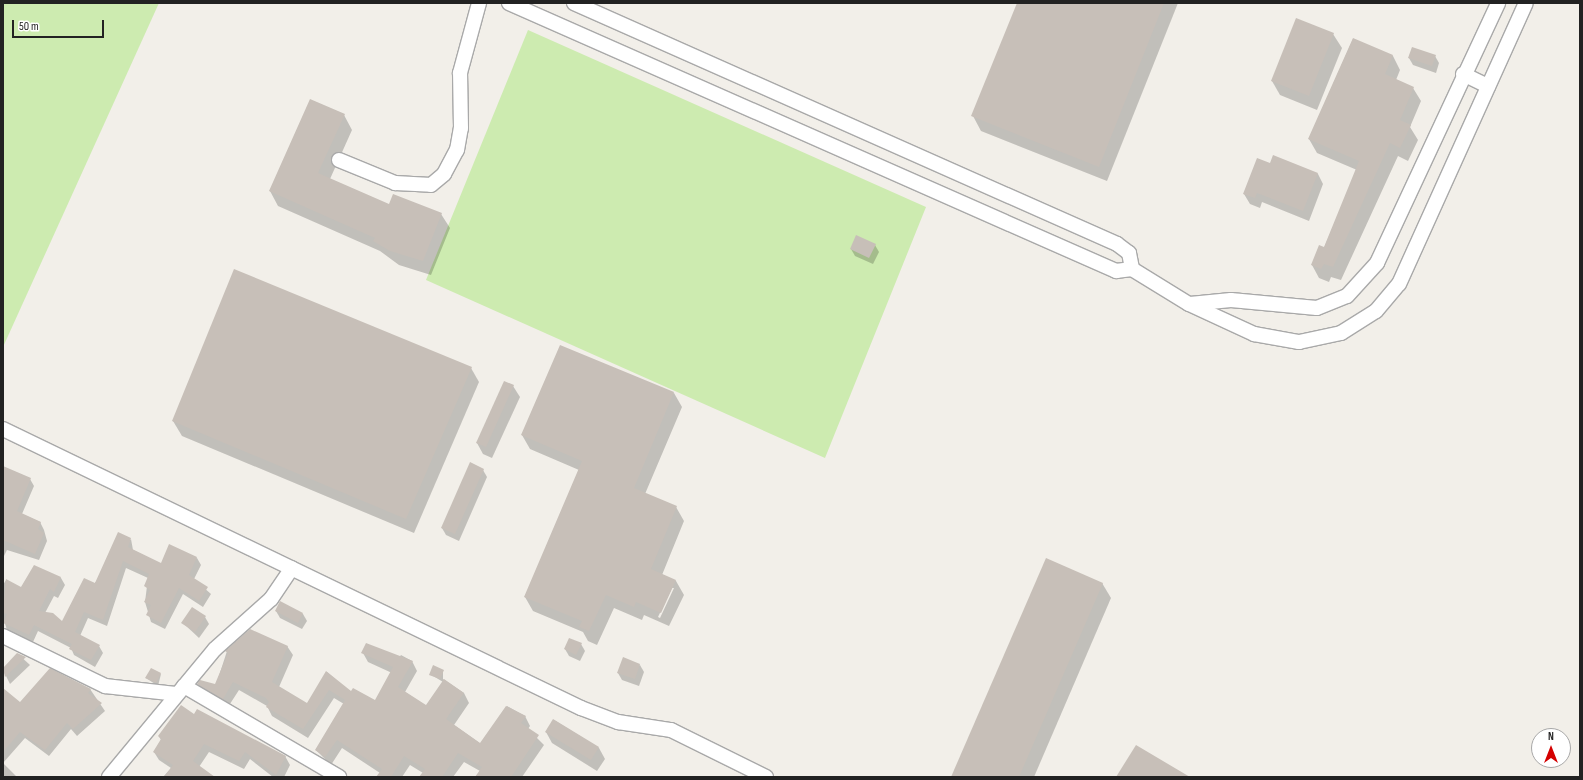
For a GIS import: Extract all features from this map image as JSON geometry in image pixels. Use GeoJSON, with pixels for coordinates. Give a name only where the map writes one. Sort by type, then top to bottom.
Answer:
{"type":"FeatureCollection","features":[{"type":"Feature","properties":{"kind":"street"},"geometry":{"type":"LineString","coordinates":[[339,160],[395,183],[431,185],[444,174],[457,150],[461,128],[460,73],[479,3]]}},
{"type":"Feature","properties":{"kind":"street"},"geometry":{"type":"LineString","coordinates":[[509,3],[1116,271],[1132,269],[1189,304],[1254,334],[1299,342],[1341,333],[1376,311],[1399,284],[1424,235],[1488,86],[1526,3]]}},
{"type":"Feature","properties":{"kind":"street"},"geometry":{"type":"LineString","coordinates":[[574,3],[1117,244],[1129,254],[1132,269]]}},
{"type":"Feature","properties":{"kind":"street"},"geometry":{"type":"LineString","coordinates":[[1189,304],[1231,300],[1317,308],[1347,296],[1377,263],[1498,3]]}},
{"type":"Feature","properties":{"kind":"street"},"geometry":{"type":"LineString","coordinates":[[1464,74],[1488,86]]}},
{"type":"Feature","properties":{"kind":"street"},"geometry":{"type":"LineString","coordinates":[[3,429],[580,708],[618,722],[671,730],[766,777]]}},
{"type":"Feature","properties":{"kind":"street"},"geometry":{"type":"LineString","coordinates":[[109,777],[158,715],[229,634],[270,599],[292,568]]}},
{"type":"Feature","properties":{"kind":"street"},"geometry":{"type":"LineString","coordinates":[[3,636],[105,686],[151,694],[180,690],[339,777]]}},
{"type":"Feature","properties":{"kind":"street"},"geometry":{"type":"LineString","coordinates":[[151,694],[158,715]]}},
{"type":"Feature","properties":{"kind":"green space"},"geometry":{"type":"Polygon","coordinates":[[[3,3],[159,3],[3,347],[3,3]]]}},
{"type":"Feature","properties":{"kind":"green space"},"geometry":{"type":"Polygon","coordinates":[[[528,30],[926,207],[825,458],[426,280],[528,30]]]}},
{"type":"Feature","properties":{"kind":"building"},"geometry":{"type":"Polygon","coordinates":[[[1017,3],[1164,3],[1099,167],[971,116],[1017,3]]]}},
{"type":"Feature","properties":{"kind":"building"},"geometry":{"type":"Polygon","coordinates":[[[1296,18],[1334,33],[1309,96],[1271,81],[1296,18]]]}},
{"type":"Feature","properties":{"kind":"building"},"geometry":{"type":"Polygon","coordinates":[[[1353,38],[1393,55],[1385,74],[1414,87],[1400,120],[1411,125],[1400,148],[1390,143],[1333,267],[1324,264],[1321,269],[1311,265],[1319,245],[1324,247],[1359,161],[1308,139],[1353,38]]]}},
{"type":"Feature","properties":{"kind":"building"},"geometry":{"type":"Polygon","coordinates":[[[1412,47],[1436,55],[1432,66],[1408,58],[1412,47]]]}},
{"type":"Feature","properties":{"kind":"building"},"geometry":{"type":"Polygon","coordinates":[[[310,99],[345,114],[318,173],[389,204],[393,194],[442,213],[423,261],[390,251],[373,241],[375,238],[269,191],[310,99]]]}},
{"type":"Feature","properties":{"kind":"building"},"geometry":{"type":"Polygon","coordinates":[[[1273,155],[1318,173],[1303,211],[1257,193],[1255,198],[1243,194],[1257,158],[1270,163],[1273,155]]]}},
{"type":"Feature","properties":{"kind":"building"},"geometry":{"type":"Polygon","coordinates":[[[856,235],[876,244],[869,258],[850,249],[856,235]]]}},
{"type":"Feature","properties":{"kind":"building"},"geometry":{"type":"Polygon","coordinates":[[[234,269],[472,367],[406,519],[172,421],[234,269]]]}},
{"type":"Feature","properties":{"kind":"building"},"geometry":{"type":"Polygon","coordinates":[[[560,345],[674,392],[634,488],[677,506],[651,569],[676,580],[661,613],[636,602],[634,607],[606,595],[589,631],[579,627],[582,621],[524,597],[582,461],[521,435],[560,345]]]}},
{"type":"Feature","properties":{"kind":"building"},"geometry":{"type":"Polygon","coordinates":[[[504,381],[514,385],[486,447],[476,443],[504,381]]]}},
{"type":"Feature","properties":{"kind":"building"},"geometry":{"type":"Polygon","coordinates":[[[470,462],[484,469],[455,534],[441,528],[470,462]]]}},
{"type":"Feature","properties":{"kind":"building"},"geometry":{"type":"Polygon","coordinates":[[[3,466],[31,478],[17,511],[41,522],[38,529],[44,533],[35,554],[3,540],[3,466]]]}},
{"type":"Feature","properties":{"kind":"building"},"geometry":{"type":"Polygon","coordinates":[[[118,532],[131,538],[128,547],[161,563],[169,544],[197,557],[189,575],[208,587],[199,601],[179,588],[161,623],[146,615],[151,605],[144,602],[150,590],[144,586],[149,574],[123,561],[103,620],[84,612],[75,632],[100,645],[91,660],[69,649],[72,644],[34,625],[29,635],[3,623],[7,614],[3,613],[6,579],[21,587],[34,565],[61,577],[54,592],[50,589],[39,611],[53,613],[62,621],[84,578],[95,583],[118,532]]]}},
{"type":"Feature","properties":{"kind":"building"},"geometry":{"type":"Polygon","coordinates":[[[1046,558],[1103,583],[1019,777],[951,777],[1046,558]]]}},
{"type":"Feature","properties":{"kind":"building"},"geometry":{"type":"Polygon","coordinates":[[[280,601],[303,613],[298,623],[275,611],[280,601]]]}},
{"type":"Feature","properties":{"kind":"building"},"geometry":{"type":"Polygon","coordinates":[[[192,607],[206,616],[195,632],[181,623],[192,607]]]}},
{"type":"Feature","properties":{"kind":"building"},"geometry":{"type":"Polygon","coordinates":[[[250,629],[288,646],[272,682],[307,703],[326,671],[351,691],[353,688],[375,700],[393,667],[361,653],[366,643],[413,661],[398,687],[426,705],[444,679],[464,693],[446,719],[480,743],[506,706],[526,716],[521,723],[539,735],[511,777],[475,777],[482,767],[458,753],[442,777],[419,777],[425,769],[404,756],[391,777],[376,777],[382,769],[337,740],[325,757],[315,750],[345,700],[329,690],[303,729],[266,707],[269,702],[266,698],[233,682],[223,699],[197,684],[200,680],[215,684],[228,653],[225,651],[250,629]]]}},
{"type":"Feature","properties":{"kind":"building"},"geometry":{"type":"Polygon","coordinates":[[[569,638],[582,643],[576,655],[564,649],[569,638]]]}},
{"type":"Feature","properties":{"kind":"building"},"geometry":{"type":"Polygon","coordinates":[[[17,653],[26,657],[5,677],[3,668],[17,653]]]}},
{"type":"Feature","properties":{"kind":"building"},"geometry":{"type":"Polygon","coordinates":[[[623,657],[640,664],[635,679],[617,673],[623,657]]]}},
{"type":"Feature","properties":{"kind":"building"},"geometry":{"type":"Polygon","coordinates":[[[433,665],[444,670],[440,679],[429,675],[433,665]]]}},
{"type":"Feature","properties":{"kind":"building"},"geometry":{"type":"Polygon","coordinates":[[[50,668],[91,689],[88,693],[102,703],[73,729],[67,723],[45,750],[20,732],[3,752],[3,688],[20,702],[50,668]]]}},
{"type":"Feature","properties":{"kind":"building"},"geometry":{"type":"Polygon","coordinates":[[[151,668],[161,673],[156,683],[145,678],[151,668]]]}},
{"type":"Feature","properties":{"kind":"building"},"geometry":{"type":"Polygon","coordinates":[[[181,705],[194,714],[197,709],[286,756],[276,775],[245,752],[239,761],[204,744],[193,761],[215,777],[164,777],[173,765],[153,752],[161,739],[158,736],[181,705]]]}},
{"type":"Feature","properties":{"kind":"building"},"geometry":{"type":"Polygon","coordinates":[[[553,719],[599,747],[591,760],[545,732],[553,719]]]}},
{"type":"Feature","properties":{"kind":"building"},"geometry":{"type":"Polygon","coordinates":[[[1136,745],[1190,777],[1116,777],[1136,745]]]}}]}
